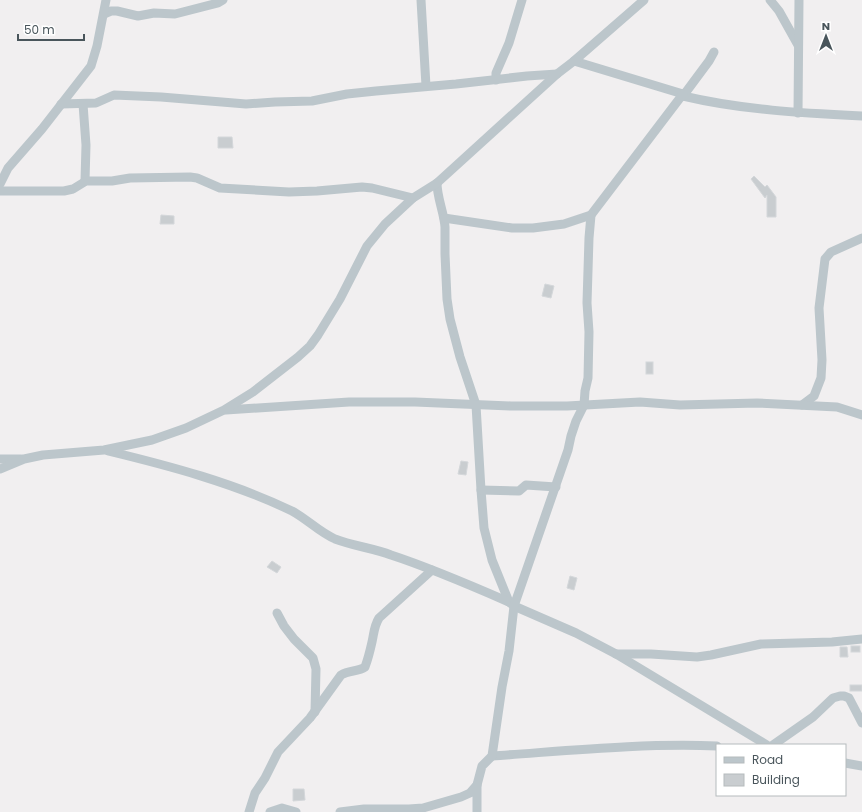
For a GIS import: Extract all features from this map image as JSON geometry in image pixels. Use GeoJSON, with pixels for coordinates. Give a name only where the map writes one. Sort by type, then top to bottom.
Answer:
{"type":"FeatureCollection","features":[{"type":"Feature","properties":{"kind":"street"},"geometry":{"type":"LineString","coordinates":[[0,184],[8,168],[42,129],[91,66],[97,46],[106,0]]}},
{"type":"Feature","properties":{"kind":"street"},"geometry":{"type":"LineString","coordinates":[[104,14],[111,11],[138,16],[154,13],[175,14],[223,0]]}},
{"type":"Feature","properties":{"kind":"street"},"geometry":{"type":"LineString","coordinates":[[422,0],[426,86]]}},
{"type":"Feature","properties":{"kind":"street"},"geometry":{"type":"LineString","coordinates":[[496,80],[496,73],[509,44],[522,0]]}},
{"type":"Feature","properties":{"kind":"street"},"geometry":{"type":"LineString","coordinates":[[0,469],[24,459],[43,455],[104,450],[152,440],[186,428],[224,410],[253,392],[310,346],[318,336],[340,299],[367,246],[385,224],[413,198],[436,183],[556,74],[574,61],[644,0]]}},
{"type":"Feature","properties":{"kind":"street"},"geometry":{"type":"LineString","coordinates":[[770,0],[779,11],[798,46]]}},
{"type":"Feature","properties":{"kind":"street"},"geometry":{"type":"LineString","coordinates":[[798,113],[799,0]]}},
{"type":"Feature","properties":{"kind":"street"},"geometry":{"type":"LineString","coordinates":[[477,812],[477,785],[482,766],[492,756],[509,651],[512,604],[556,487],[576,421],[584,405],[589,364],[587,303],[591,215],[709,61],[714,52]]}},
{"type":"Feature","properties":{"kind":"street"},"geometry":{"type":"LineString","coordinates":[[574,61],[713,103],[798,113],[862,116]]}},
{"type":"Feature","properties":{"kind":"street"},"geometry":{"type":"LineString","coordinates":[[61,104],[100,102],[114,95],[246,104],[312,101],[347,94],[556,74]]}},
{"type":"Feature","properties":{"kind":"street"},"geometry":{"type":"LineString","coordinates":[[83,104],[86,145],[85,181]]}},
{"type":"Feature","properties":{"kind":"street"},"geometry":{"type":"LineString","coordinates":[[0,190],[64,191],[73,189],[85,181],[112,181],[130,178],[190,177],[203,180],[220,188],[289,192],[362,187],[413,198]]}},
{"type":"Feature","properties":{"kind":"street"},"geometry":{"type":"LineString","coordinates":[[436,183],[444,218],[445,280],[450,319],[460,358],[476,405],[484,528],[492,560],[512,604]]}},
{"type":"Feature","properties":{"kind":"street"},"geometry":{"type":"LineString","coordinates":[[444,218],[512,228],[533,228],[564,224],[591,215]]}},
{"type":"Feature","properties":{"kind":"street"},"geometry":{"type":"LineString","coordinates":[[802,405],[814,396],[821,378],[822,360],[819,308],[825,259],[831,252],[862,238]]}},
{"type":"Feature","properties":{"kind":"street"},"geometry":{"type":"LineString","coordinates":[[224,410],[349,402],[415,402],[476,405],[567,406],[640,402],[680,405],[757,403],[837,407],[862,415]]}},
{"type":"Feature","properties":{"kind":"street"},"geometry":{"type":"LineString","coordinates":[[104,450],[148,460],[237,488],[293,512],[334,538],[389,554],[432,570],[512,604],[576,633],[616,654],[765,744]]}},
{"type":"Feature","properties":{"kind":"street"},"geometry":{"type":"LineString","coordinates":[[0,459],[24,459]]}},
{"type":"Feature","properties":{"kind":"street"},"geometry":{"type":"LineString","coordinates":[[481,490],[518,491],[526,485],[556,487]]}},
{"type":"Feature","properties":{"kind":"street"},"geometry":{"type":"LineString","coordinates":[[249,812],[255,793],[278,752],[315,712],[341,675],[345,672],[361,670],[365,667],[372,642],[373,630],[379,618],[432,570]]}},
{"type":"Feature","properties":{"kind":"street"},"geometry":{"type":"LineString","coordinates":[[277,613],[284,626],[294,639],[313,658],[316,669],[315,712]]}},
{"type":"Feature","properties":{"kind":"street"},"geometry":{"type":"LineString","coordinates":[[616,654],[651,654],[697,657],[761,644],[832,642],[862,639]]}},
{"type":"Feature","properties":{"kind":"street"},"geometry":{"type":"LineString","coordinates":[[774,744],[813,717],[833,698],[840,696],[849,698],[862,723]]}},
{"type":"Feature","properties":{"kind":"street"},"geometry":{"type":"LineString","coordinates":[[492,756],[660,746],[716,746]]}},
{"type":"Feature","properties":{"kind":"street"},"geometry":{"type":"LineString","coordinates":[[846,763],[862,766]]}},
{"type":"Feature","properties":{"kind":"street"},"geometry":{"type":"LineString","coordinates":[[340,812],[364,809],[423,808],[461,797],[470,793],[477,785]]}},
{"type":"Feature","properties":{"kind":"street"},"geometry":{"type":"LineString","coordinates":[[270,812],[282,808],[296,812]]}},
{"type":"Feature","properties":{"kind":"building"},"geometry":{"type":"Polygon","coordinates":[[[218,137],[232,137],[233,148],[218,148],[218,137]]]}},
{"type":"Feature","properties":{"kind":"building"},"geometry":{"type":"Polygon","coordinates":[[[754,176],[765,187],[767,185],[776,197],[776,217],[767,217],[767,195],[765,198],[751,179],[754,176]]]}},
{"type":"Feature","properties":{"kind":"building"},"geometry":{"type":"Polygon","coordinates":[[[161,215],[174,216],[174,224],[160,224],[161,215]]]}},
{"type":"Feature","properties":{"kind":"building"},"geometry":{"type":"Polygon","coordinates":[[[545,284],[554,286],[551,298],[542,296],[545,284]]]}},
{"type":"Feature","properties":{"kind":"building"},"geometry":{"type":"Polygon","coordinates":[[[646,362],[653,362],[653,374],[646,374],[646,362]]]}},
{"type":"Feature","properties":{"kind":"building"},"geometry":{"type":"Polygon","coordinates":[[[461,461],[468,462],[466,475],[458,474],[461,461]]]}},
{"type":"Feature","properties":{"kind":"building"},"geometry":{"type":"Polygon","coordinates":[[[272,561],[281,567],[277,573],[267,567],[272,561]]]}},
{"type":"Feature","properties":{"kind":"building"},"geometry":{"type":"Polygon","coordinates":[[[570,576],[577,578],[574,590],[567,588],[570,576]]]}},
{"type":"Feature","properties":{"kind":"building"},"geometry":{"type":"Polygon","coordinates":[[[851,646],[860,646],[860,652],[851,652],[851,646]]]}},
{"type":"Feature","properties":{"kind":"building"},"geometry":{"type":"Polygon","coordinates":[[[840,647],[847,647],[848,657],[840,657],[840,647]]]}},
{"type":"Feature","properties":{"kind":"building"},"geometry":{"type":"Polygon","coordinates":[[[850,685],[862,685],[862,691],[850,691],[850,685]]]}},
{"type":"Feature","properties":{"kind":"building"},"geometry":{"type":"Polygon","coordinates":[[[293,789],[304,789],[305,800],[293,801],[293,789]]]}}]}
